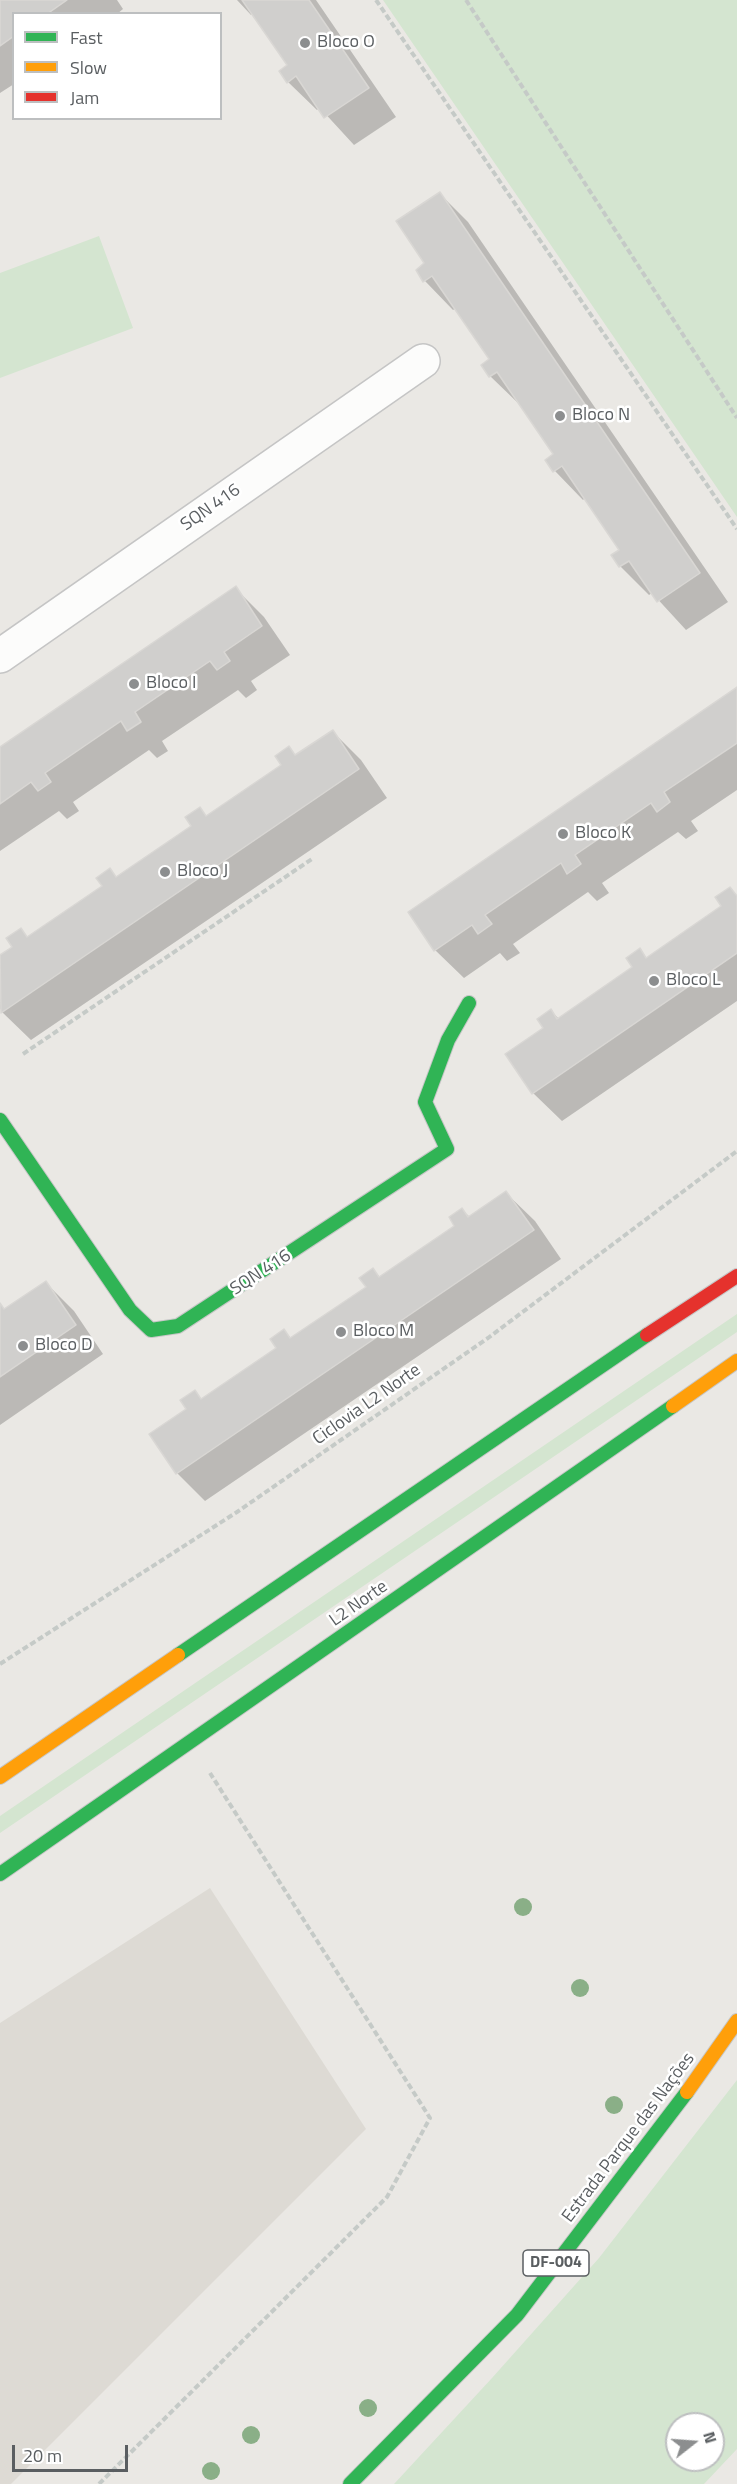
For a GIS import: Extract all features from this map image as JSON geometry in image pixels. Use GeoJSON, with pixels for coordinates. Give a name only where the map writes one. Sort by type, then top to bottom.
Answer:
{"type":"FeatureCollection","features":[{"type":"Feature","properties":{"kind":"main road","name":"SQN 416"},"geometry":{"type":"LineString","coordinates":[[0,1120],[129,1310],[151,1330],[178,1326],[447,1149],[425,1102],[448,1040],[469,1003]]}},
{"type":"Feature","properties":{"kind":"main road"},"geometry":{"type":"LineString","coordinates":[[0,1777],[578,1381],[737,1276]]}},
{"type":"Feature","properties":{"kind":"main road","name":"L2 Norte"},"geometry":{"type":"LineString","coordinates":[[0,1874],[737,1361]]}},
{"type":"Feature","properties":{"kind":"main road","name":"Estrada Parque das Nações"},"geometry":{"type":"LineString","coordinates":[[350,2484],[517,2315],[696,2080],[737,2021]]}},
{"type":"Feature","properties":{"kind":"street","name":"SQN 416"},"geometry":{"type":"LineString","coordinates":[[0,656],[423,361]]}},
{"type":"Feature","properties":{"kind":"path"},"geometry":{"type":"LineString","coordinates":[[376,0],[737,530]]}},
{"type":"Feature","properties":{"kind":"path"},"geometry":{"type":"LineString","coordinates":[[466,0],[737,418]]}},
{"type":"Feature","properties":{"kind":"path"},"geometry":{"type":"LineString","coordinates":[[23,1054],[312,859]]}},
{"type":"Feature","properties":{"kind":"path","name":"Ciclovia L2 Norte"},"geometry":{"type":"LineString","coordinates":[[0,1664],[237,1512],[478,1344],[737,1151]]}},
{"type":"Feature","properties":{"kind":"path"},"geometry":{"type":"LineString","coordinates":[[99,2484],[387,2198],[430,2118],[191,1743]]}},
{"type":"Feature","properties":{"kind":"shaded area"},"geometry":{"type":"Polygon","coordinates":[[[210,1888],[366,2129],[11,2484],[0,2484],[0,2023],[210,1888]]]}},
{"type":"Feature","properties":{"kind":"green space"},"geometry":{"type":"Polygon","coordinates":[[[383,0],[737,0],[737,517],[383,0]]]}},
{"type":"Feature","properties":{"kind":"green space"},"geometry":{"type":"Polygon","coordinates":[[[99,236],[133,328],[0,378],[0,273],[99,236]]]}},
{"type":"Feature","properties":{"kind":"green space"},"geometry":{"type":"Polygon","coordinates":[[[737,1314],[737,1332],[0,1833],[0,1816],[737,1314]]]}},
{"type":"Feature","properties":{"kind":"green space"},"geometry":{"type":"Polygon","coordinates":[[[737,2080],[737,2449],[725,2462],[725,2412],[665,2412],[665,2472],[715,2472],[704,2484],[394,2484],[599,2258],[737,2080]]]}},
{"type":"Feature","properties":{"kind":"building"},"geometry":{"type":"Polygon","coordinates":[[[0,0],[67,0],[50,12],[12,12],[12,37],[0,46],[0,0]]]}},
{"type":"Feature","properties":{"kind":"building","name":"Bloco O"},"geometry":{"type":"Polygon","coordinates":[[[242,0],[309,0],[369,88],[324,118],[296,76],[287,83],[279,71],[287,65],[242,0]]]}},
{"type":"Feature","properties":{"kind":"building","name":"Bloco N"},"geometry":{"type":"Polygon","coordinates":[[[440,192],[700,573],[657,602],[629,561],[619,567],[611,555],[619,550],[562,466],[553,472],[545,460],[553,454],[497,372],[489,377],[481,365],[489,359],[432,276],[423,282],[416,270],[424,263],[396,221],[440,192]]]}},
{"type":"Feature","properties":{"kind":"building","name":"Bloco I"},"geometry":{"type":"Polygon","coordinates":[[[236,586],[262,626],[224,652],[230,661],[217,670],[210,661],[135,712],[141,722],[127,731],[121,721],[45,773],[51,782],[38,791],[31,782],[0,804],[0,747],[236,586]]]}},
{"type":"Feature","properties":{"kind":"building","name":"Bloco K"},"geometry":{"type":"Polygon","coordinates":[[[737,687],[737,743],[664,792],[670,802],[657,812],[651,803],[575,855],[581,864],[567,874],[561,863],[485,915],[492,924],[478,934],[472,925],[434,951],[408,912],[737,687]]]}},
{"type":"Feature","properties":{"kind":"building","name":"Bloco J"},"geometry":{"type":"Polygon","coordinates":[[[333,730],[359,769],[1,1013],[0,955],[12,947],[6,938],[21,928],[27,937],[102,886],[96,878],[110,868],[116,877],[191,826],[185,817],[200,807],[206,816],[281,765],[275,756],[289,746],[295,755],[333,730]]]}},
{"type":"Feature","properties":{"kind":"building","name":"Bloco L"},"geometry":{"type":"Polygon","coordinates":[[[730,887],[737,896],[737,953],[532,1094],[505,1054],[543,1028],[537,1019],[551,1009],[557,1019],[632,967],[626,958],[640,948],[646,958],[721,906],[715,897],[730,887]]]}},
{"type":"Feature","properties":{"kind":"building","name":"Bloco M"},"geometry":{"type":"Polygon","coordinates":[[[506,1191],[534,1230],[176,1474],[149,1434],[186,1409],[180,1400],[195,1390],[201,1399],[276,1348],[270,1339],[284,1329],[290,1338],[366,1287],[359,1278],[373,1268],[379,1277],[454,1226],[449,1217],[462,1208],[468,1217],[506,1191]]]}},
{"type":"Feature","properties":{"kind":"building","name":"Bloco D"},"geometry":{"type":"Polygon","coordinates":[[[46,1281],[76,1325],[0,1377],[0,1303],[4,1309],[46,1281]]]}},
{"type":"Feature","properties":{"kind":"traffic: fast"},"geometry":{"type":"LineString","coordinates":[[0,1120],[130,1310],[151,1330],[178,1326],[447,1149],[425,1102],[448,1040],[469,1003]]}},
{"type":"Feature","properties":{"kind":"traffic: fast"},"geometry":{"type":"LineString","coordinates":[[178,1655],[647,1335]]}},
{"type":"Feature","properties":{"kind":"traffic: fast"},"geometry":{"type":"LineString","coordinates":[[0,1874],[673,1406]]}},
{"type":"Feature","properties":{"kind":"traffic: fast"},"geometry":{"type":"LineString","coordinates":[[350,2484],[517,2315],[687,2092]]}},
{"type":"Feature","properties":{"kind":"traffic: slow"},"geometry":{"type":"LineString","coordinates":[[673,1406],[737,1361]]}},
{"type":"Feature","properties":{"kind":"traffic: slow"},"geometry":{"type":"LineString","coordinates":[[0,1777],[178,1655]]}},
{"type":"Feature","properties":{"kind":"traffic: slow"},"geometry":{"type":"LineString","coordinates":[[687,2092],[737,2021]]}},
{"type":"Feature","properties":{"kind":"traffic: jam"},"geometry":{"type":"LineString","coordinates":[[647,1335],[737,1276]]}},
{"type":"Feature","properties":{"kind":"place","name":"Bloco O"},"geometry":{"type":"Point","coordinates":[305,43]}},
{"type":"Feature","properties":{"kind":"place","name":"Bloco N"},"geometry":{"type":"Point","coordinates":[560,416]}},
{"type":"Feature","properties":{"kind":"place","name":"Bloco I"},"geometry":{"type":"Point","coordinates":[134,684]}},
{"type":"Feature","properties":{"kind":"place","name":"Bloco K"},"geometry":{"type":"Point","coordinates":[563,834]}},
{"type":"Feature","properties":{"kind":"place","name":"Bloco J"},"geometry":{"type":"Point","coordinates":[165,872]}},
{"type":"Feature","properties":{"kind":"place","name":"Bloco L"},"geometry":{"type":"Point","coordinates":[654,981]}},
{"type":"Feature","properties":{"kind":"place","name":"Bloco M"},"geometry":{"type":"Point","coordinates":[341,1332]}},
{"type":"Feature","properties":{"kind":"place","name":"Bloco D"},"geometry":{"type":"Point","coordinates":[23,1346]}}]}
